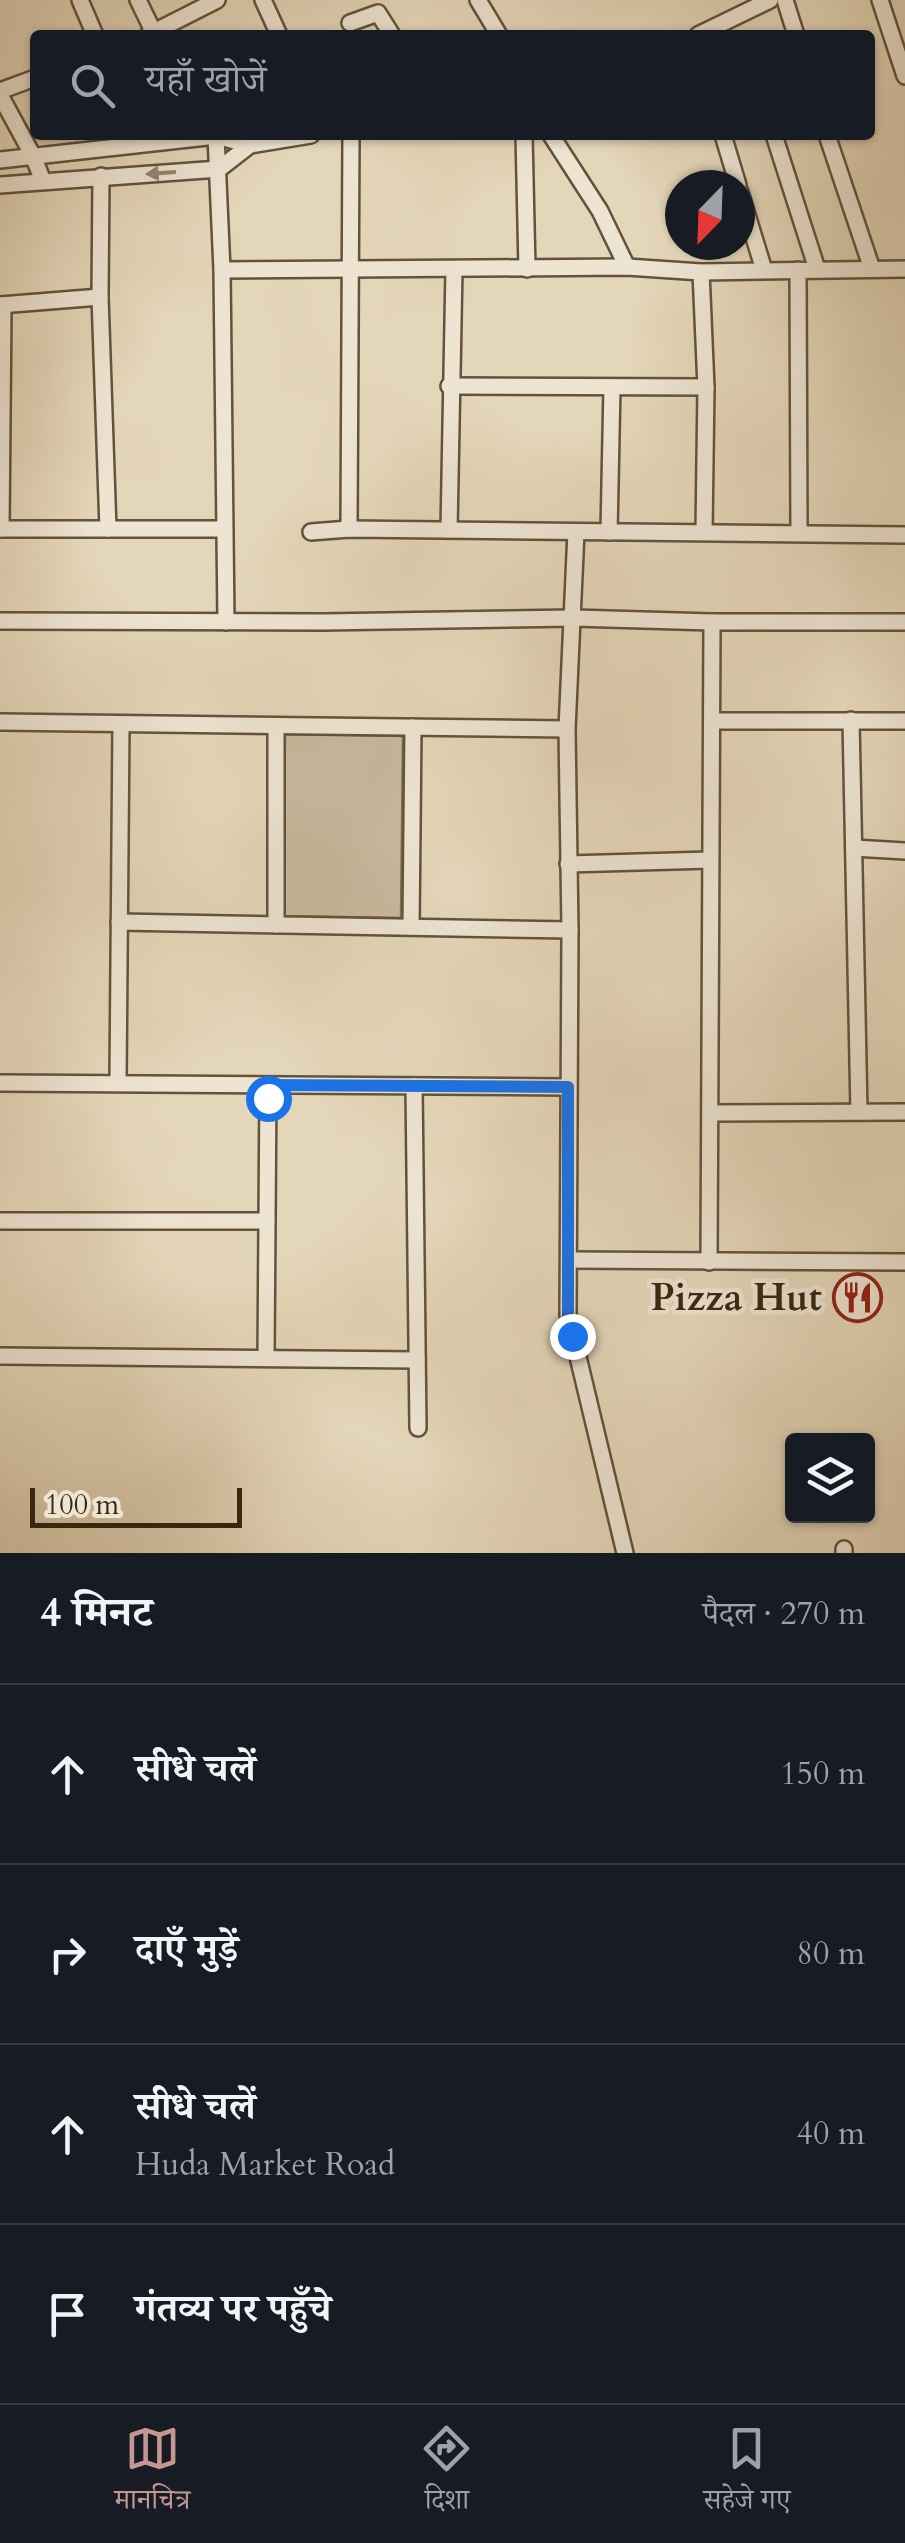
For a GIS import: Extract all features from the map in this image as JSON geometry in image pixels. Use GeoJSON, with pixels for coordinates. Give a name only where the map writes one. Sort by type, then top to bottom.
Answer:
{"type":"FeatureCollection","features":[{"type":"Feature","properties":{"kind":"street"},"geometry":{"type":"LineString","coordinates":[[80,0],[93,30]]}},
{"type":"Feature","properties":{"kind":"street"},"geometry":{"type":"LineString","coordinates":[[138,0],[149,30]]}},
{"type":"Feature","properties":{"kind":"street"},"geometry":{"type":"LineString","coordinates":[[159,30],[217,0]]}},
{"type":"Feature","properties":{"kind":"street"},"geometry":{"type":"LineString","coordinates":[[263,0],[277,30]]}},
{"type":"Feature","properties":{"kind":"street"},"geometry":{"type":"LineString","coordinates":[[478,0],[496,30]]}},
{"type":"Feature","properties":{"kind":"street"},"geometry":{"type":"LineString","coordinates":[[708,30],[770,0]]}},
{"type":"Feature","properties":{"kind":"street"},"geometry":{"type":"LineString","coordinates":[[786,0],[795,30]]}},
{"type":"Feature","properties":{"kind":"street"},"geometry":{"type":"LineString","coordinates":[[880,0],[905,76]]}},
{"type":"Feature","properties":{"kind":"street"},"geometry":{"type":"LineString","coordinates":[[350,23],[376,13],[389,30]]}},
{"type":"Feature","properties":{"kind":"street"},"geometry":{"type":"LineString","coordinates":[[736,16],[740,30]]}},
{"type":"Feature","properties":{"kind":"street"},"geometry":{"type":"LineString","coordinates":[[30,80],[0,93],[42,182]]}},
{"type":"Feature","properties":{"kind":"street"},"geometry":{"type":"LineString","coordinates":[[0,160],[179,140]]}},
{"type":"Feature","properties":{"kind":"street"},"geometry":{"type":"LineString","coordinates":[[216,140],[226,622]]}},
{"type":"Feature","properties":{"kind":"street"},"geometry":{"type":"LineString","coordinates":[[231,140],[250,145],[280,140]]}},
{"type":"Feature","properties":{"kind":"street"},"geometry":{"type":"LineString","coordinates":[[350,530],[351,140]]}},
{"type":"Feature","properties":{"kind":"street"},"geometry":{"type":"LineString","coordinates":[[524,140],[527,269]]}},
{"type":"Feature","properties":{"kind":"street"},"geometry":{"type":"LineString","coordinates":[[554,140],[600,211],[628,267]]}},
{"type":"Feature","properties":{"kind":"street"},"geometry":{"type":"LineString","coordinates":[[724,140],[733,170]]}},
{"type":"Feature","properties":{"kind":"street"},"geometry":{"type":"LineString","coordinates":[[776,140],[817,269]]}},
{"type":"Feature","properties":{"kind":"street"},"geometry":{"type":"LineString","coordinates":[[829,140],[872,269]]}},
{"type":"Feature","properties":{"kind":"street"},"geometry":{"type":"LineString","coordinates":[[0,186],[220,169],[250,145]]}},
{"type":"Feature","properties":{"kind":"street"},"geometry":{"type":"LineString","coordinates":[[100,176],[108,529]]}},
{"type":"Feature","properties":{"kind":"street"},"geometry":{"type":"LineString","coordinates":[[755,240],[764,270]]}},
{"type":"Feature","properties":{"kind":"street"},"geometry":{"type":"LineString","coordinates":[[449,530],[454,269]]}},
{"type":"Feature","properties":{"kind":"street"},"geometry":{"type":"LineString","coordinates":[[222,270],[905,270]]}},
{"type":"Feature","properties":{"kind":"street"},"geometry":{"type":"LineString","coordinates":[[798,270],[799,532]]}},
{"type":"Feature","properties":{"kind":"street"},"geometry":{"type":"LineString","coordinates":[[701,272],[706,387],[704,532]]}},
{"type":"Feature","properties":{"kind":"street"},"geometry":{"type":"LineString","coordinates":[[100,297],[2,305],[0,528],[224,529]]}},
{"type":"Feature","properties":{"kind":"street"},"geometry":{"type":"LineString","coordinates":[[449,386],[706,387]]}},
{"type":"Feature","properties":{"kind":"street"},"geometry":{"type":"LineString","coordinates":[[608,532],[612,387]]}},
{"type":"Feature","properties":{"kind":"street"},"geometry":{"type":"LineString","coordinates":[[311,532],[905,535]]}},
{"type":"Feature","properties":{"kind":"street"},"geometry":{"type":"LineString","coordinates":[[576,532],[567,729],[568,1315],[625,1553]]}},
{"type":"Feature","properties":{"kind":"street"},"geometry":{"type":"LineString","coordinates":[[0,621],[574,618],[905,622]]}},
{"type":"Feature","properties":{"kind":"street"},"geometry":{"type":"LineString","coordinates":[[708,1262],[712,622]]}},
{"type":"Feature","properties":{"kind":"street"},"geometry":{"type":"LineString","coordinates":[[851,720],[859,1112]]}},
{"type":"Feature","properties":{"kind":"street"},"geometry":{"type":"LineString","coordinates":[[712,721],[905,721]]}},
{"type":"Feature","properties":{"kind":"street"},"geometry":{"type":"LineString","coordinates":[[0,722],[567,729]]}},
{"type":"Feature","properties":{"kind":"street"},"geometry":{"type":"LineString","coordinates":[[118,1082],[122,724]]}},
{"type":"Feature","properties":{"kind":"street"},"geometry":{"type":"LineString","coordinates":[[276,726],[276,925]]}},
{"type":"Feature","properties":{"kind":"street"},"geometry":{"type":"LineString","coordinates":[[411,927],[412,728]]}},
{"type":"Feature","properties":{"kind":"street"},"geometry":{"type":"LineString","coordinates":[[854,848],[905,851]]}},
{"type":"Feature","properties":{"kind":"street"},"geometry":{"type":"LineString","coordinates":[[568,864],[710,860]]}},
{"type":"Feature","properties":{"kind":"street"},"geometry":{"type":"LineString","coordinates":[[120,922],[570,930]]}},
{"type":"Feature","properties":{"kind":"street"},"geometry":{"type":"LineString","coordinates":[[0,1083],[568,1087]]}},
{"type":"Feature","properties":{"kind":"street"},"geometry":{"type":"LineString","coordinates":[[266,1358],[268,1085]]}},
{"type":"Feature","properties":{"kind":"street"},"geometry":{"type":"LineString","coordinates":[[414,1086],[418,1428]]}},
{"type":"Feature","properties":{"kind":"street"},"geometry":{"type":"LineString","coordinates":[[710,1113],[905,1112]]}},
{"type":"Feature","properties":{"kind":"street"},"geometry":{"type":"LineString","coordinates":[[0,1221],[267,1221]]}},
{"type":"Feature","properties":{"kind":"street"},"geometry":{"type":"LineString","coordinates":[[570,1260],[905,1262]]}},
{"type":"Feature","properties":{"kind":"street"},"geometry":{"type":"LineString","coordinates":[[0,1356],[418,1360]]}},
{"type":"Feature","properties":{"kind":"shaded area"},"geometry":{"type":"Polygon","coordinates":[[[285,734],[403,736],[401,918],[283,916],[285,734]]]}},
{"type":"Feature","properties":{"kind":"place","name":"Pizza Hut"},"geometry":{"type":"Point","coordinates":[857,1297]}},
{"type":"Feature","properties":{"kind":"route"},"geometry":{"type":"LineString","coordinates":[[268,1098],[268,1085],[568,1087],[568,1315],[572,1336]]}}]}
